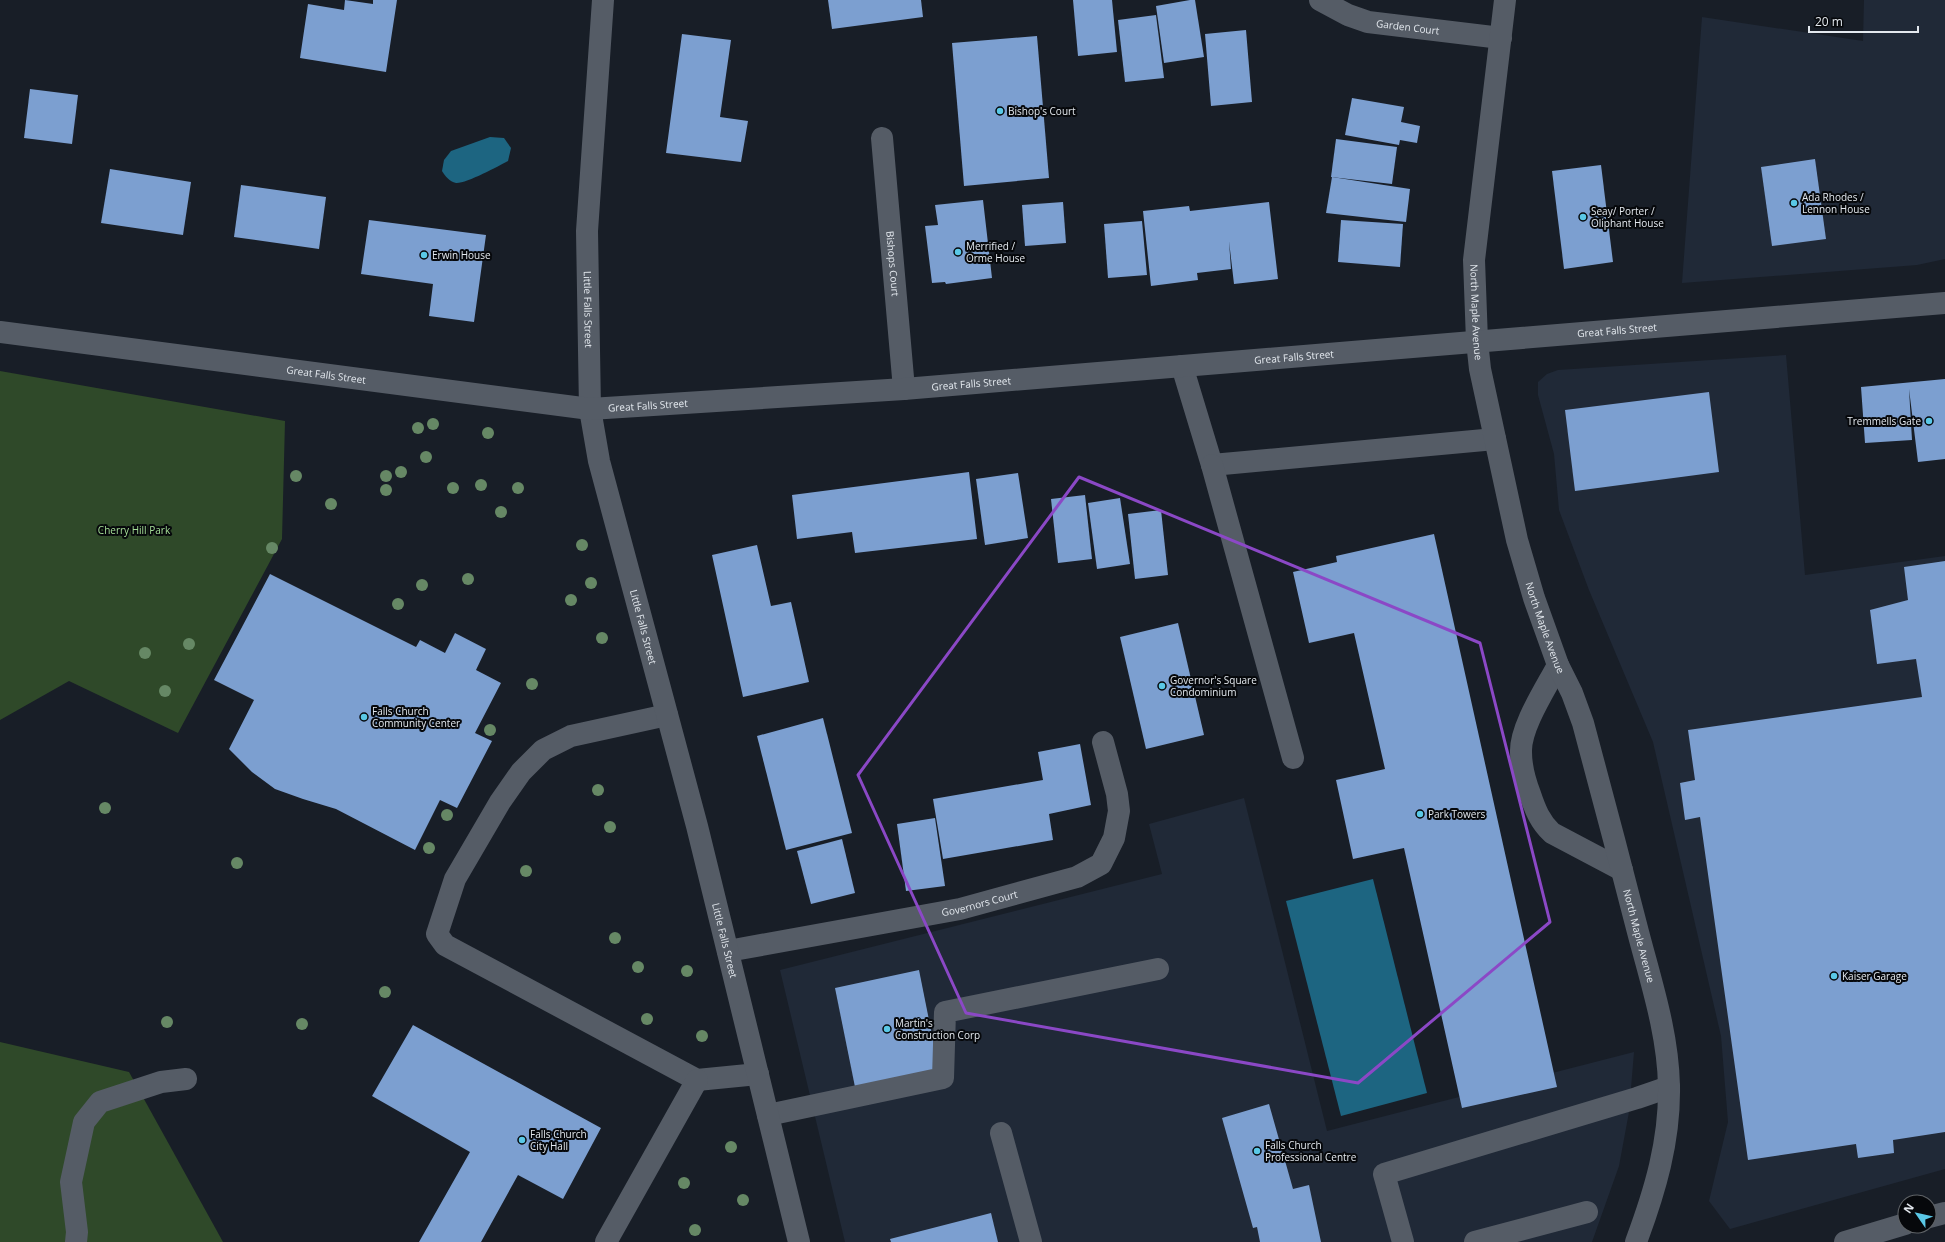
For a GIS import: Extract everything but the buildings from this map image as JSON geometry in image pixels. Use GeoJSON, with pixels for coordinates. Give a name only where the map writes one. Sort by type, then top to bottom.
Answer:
{"type":"FeatureCollection","features":[{"type":"Feature","properties":{"kind":"street","name":"Little Falls Street"},"geometry":{"type":"LineString","coordinates":[[603,0],[588,231],[590,408],[599,461],[697,826],[799,1242]]}},
{"type":"Feature","properties":{"kind":"street","name":"Garden Court"},"geometry":{"type":"LineString","coordinates":[[1320,0],[1348,15],[1368,22],[1501,38]]}},
{"type":"Feature","properties":{"kind":"street","name":"North Maple Avenue"},"geometry":{"type":"LineString","coordinates":[[1506,0],[1474,260],[1477,342],[1480,368],[1517,540],[1534,598],[1558,665],[1572,693],[1583,723],[1660,1014],[1668,1066],[1669,1086],[1666,1136],[1661,1166],[1653,1197],[1636,1242]]}},
{"type":"Feature","properties":{"kind":"street","name":"Bishops Court"},"geometry":{"type":"LineString","coordinates":[[882,138],[904,389]]}},
{"type":"Feature","properties":{"kind":"street","name":"Great Falls Street"},"geometry":{"type":"LineString","coordinates":[[0,332],[590,408],[904,389],[1945,303]]}},
{"type":"Feature","properties":{"kind":"street"},"geometry":{"type":"LineString","coordinates":[[1182,366],[1212,465],[1293,758]]}},
{"type":"Feature","properties":{"kind":"street"},"geometry":{"type":"LineString","coordinates":[[1212,465],[1496,440]]}},
{"type":"Feature","properties":{"kind":"street"},"geometry":{"type":"LineString","coordinates":[[1558,665],[1527,724],[1522,739],[1520,752],[1526,783],[1536,812],[1545,826],[1552,833],[1622,870]]}},
{"type":"Feature","properties":{"kind":"street"},"geometry":{"type":"LineString","coordinates":[[667,715],[571,736],[543,750],[521,772],[500,802],[454,879],[437,934],[445,945],[697,1080],[758,1074]]}},
{"type":"Feature","properties":{"kind":"street","name":"Governors Court"},"geometry":{"type":"LineString","coordinates":[[728,951],[960,909],[1077,877],[1102,864],[1114,838],[1119,811],[1117,794],[1103,742]]}},
{"type":"Feature","properties":{"kind":"street"},"geometry":{"type":"LineString","coordinates":[[768,1115],[943,1078],[945,1012],[1158,968]]}},
{"type":"Feature","properties":{"kind":"street"},"geometry":{"type":"LineString","coordinates":[[76,1242],[77,1232],[71,1182],[84,1122],[100,1102],[161,1082],[186,1079]]}},
{"type":"Feature","properties":{"kind":"street"},"geometry":{"type":"LineString","coordinates":[[606,1242],[697,1080]]}},
{"type":"Feature","properties":{"kind":"street"},"geometry":{"type":"LineString","coordinates":[[1403,1242],[1384,1174],[1637,1098],[1669,1086]]}},
{"type":"Feature","properties":{"kind":"street"},"geometry":{"type":"LineString","coordinates":[[1002,1133],[1031,1242]]}},
{"type":"Feature","properties":{"kind":"street"},"geometry":{"type":"LineString","coordinates":[[1475,1242],[1587,1212]]}},
{"type":"Feature","properties":{"kind":"street"},"geometry":{"type":"LineString","coordinates":[[1845,1242],[1897,1226]]}},
{"type":"Feature","properties":{"kind":"highlighted area"},"geometry":{"type":"Polygon","coordinates":[[[1079,477],[1480,643],[1550,922],[1358,1083],[966,1013],[858,775],[1079,477]]]}},
{"type":"Feature","properties":{"kind":"shaded area"},"geometry":{"type":"Polygon","coordinates":[[[1864,0],[1945,0],[1945,259],[1917,265],[1682,283],[1702,17],[1863,41],[1864,0]]]}},
{"type":"Feature","properties":{"kind":"shaded area"},"geometry":{"type":"Polygon","coordinates":[[[1786,355],[1805,575],[1945,556],[1945,1169],[1730,1229],[1709,1201],[1728,1122],[1721,1036],[1653,742],[1589,590],[1559,510],[1554,454],[1538,395],[1538,382],[1547,374],[1558,370],[1786,355]]]}},
{"type":"Feature","properties":{"kind":"shaded area"},"geometry":{"type":"Polygon","coordinates":[[[1244,798],[1327,1131],[1634,1052],[1629,1112],[1619,1166],[1592,1242],[845,1242],[780,970],[1162,874],[1149,824],[1244,798]]]}},
{"type":"Feature","properties":{"kind":"green space","name":"Cherry Hill Park"},"geometry":{"type":"Polygon","coordinates":[[[0,371],[285,421],[282,539],[178,733],[69,681],[0,720],[0,371]]]}},
{"type":"Feature","properties":{"kind":"green space"},"geometry":{"type":"Polygon","coordinates":[[[0,1042],[129,1072],[223,1242],[0,1242],[0,1042]]]}},
{"type":"Feature","properties":{"kind":"water"},"geometry":{"type":"Polygon","coordinates":[[[490,137],[504,138],[511,148],[508,161],[460,183],[456,183],[446,177],[442,171],[444,160],[451,151],[490,137]]]}},
{"type":"Feature","properties":{"kind":"water"},"geometry":{"type":"Polygon","coordinates":[[[1373,879],[1427,1093],[1341,1116],[1286,901],[1373,879]]]}},
{"type":"Feature","properties":{"kind":"place","name":"Bishop's Court"},"geometry":{"type":"Point","coordinates":[1000,111]}},
{"type":"Feature","properties":{"kind":"place","name":"Ada Rhodes / Lennon House"},"geometry":{"type":"Point","coordinates":[1794,203]}},
{"type":"Feature","properties":{"kind":"place","name":"Seay/ Porter / Oliphant House"},"geometry":{"type":"Point","coordinates":[1583,217]}},
{"type":"Feature","properties":{"kind":"place","name":"Merrified / Orme House"},"geometry":{"type":"Point","coordinates":[958,252]}},
{"type":"Feature","properties":{"kind":"place","name":"Erwin House"},"geometry":{"type":"Point","coordinates":[424,255]}},
{"type":"Feature","properties":{"kind":"place","name":"Tremmells Gate"},"geometry":{"type":"Point","coordinates":[1929,421]}},
{"type":"Feature","properties":{"kind":"place","name":"Governor's Square Condominium"},"geometry":{"type":"Point","coordinates":[1162,686]}},
{"type":"Feature","properties":{"kind":"place","name":"Falls Church Community Center"},"geometry":{"type":"Point","coordinates":[364,717]}},
{"type":"Feature","properties":{"kind":"place","name":"Park Towers"},"geometry":{"type":"Point","coordinates":[1420,814]}},
{"type":"Feature","properties":{"kind":"place","name":"Kaiser Garage"},"geometry":{"type":"Point","coordinates":[1834,976]}},
{"type":"Feature","properties":{"kind":"place","name":"Martin's Construction Corp"},"geometry":{"type":"Point","coordinates":[887,1029]}},
{"type":"Feature","properties":{"kind":"place","name":"Falls Church City Hall"},"geometry":{"type":"Point","coordinates":[522,1140]}},
{"type":"Feature","properties":{"kind":"place","name":"Falls Church Professional Centre"},"geometry":{"type":"Point","coordinates":[1257,1151]}}]}
